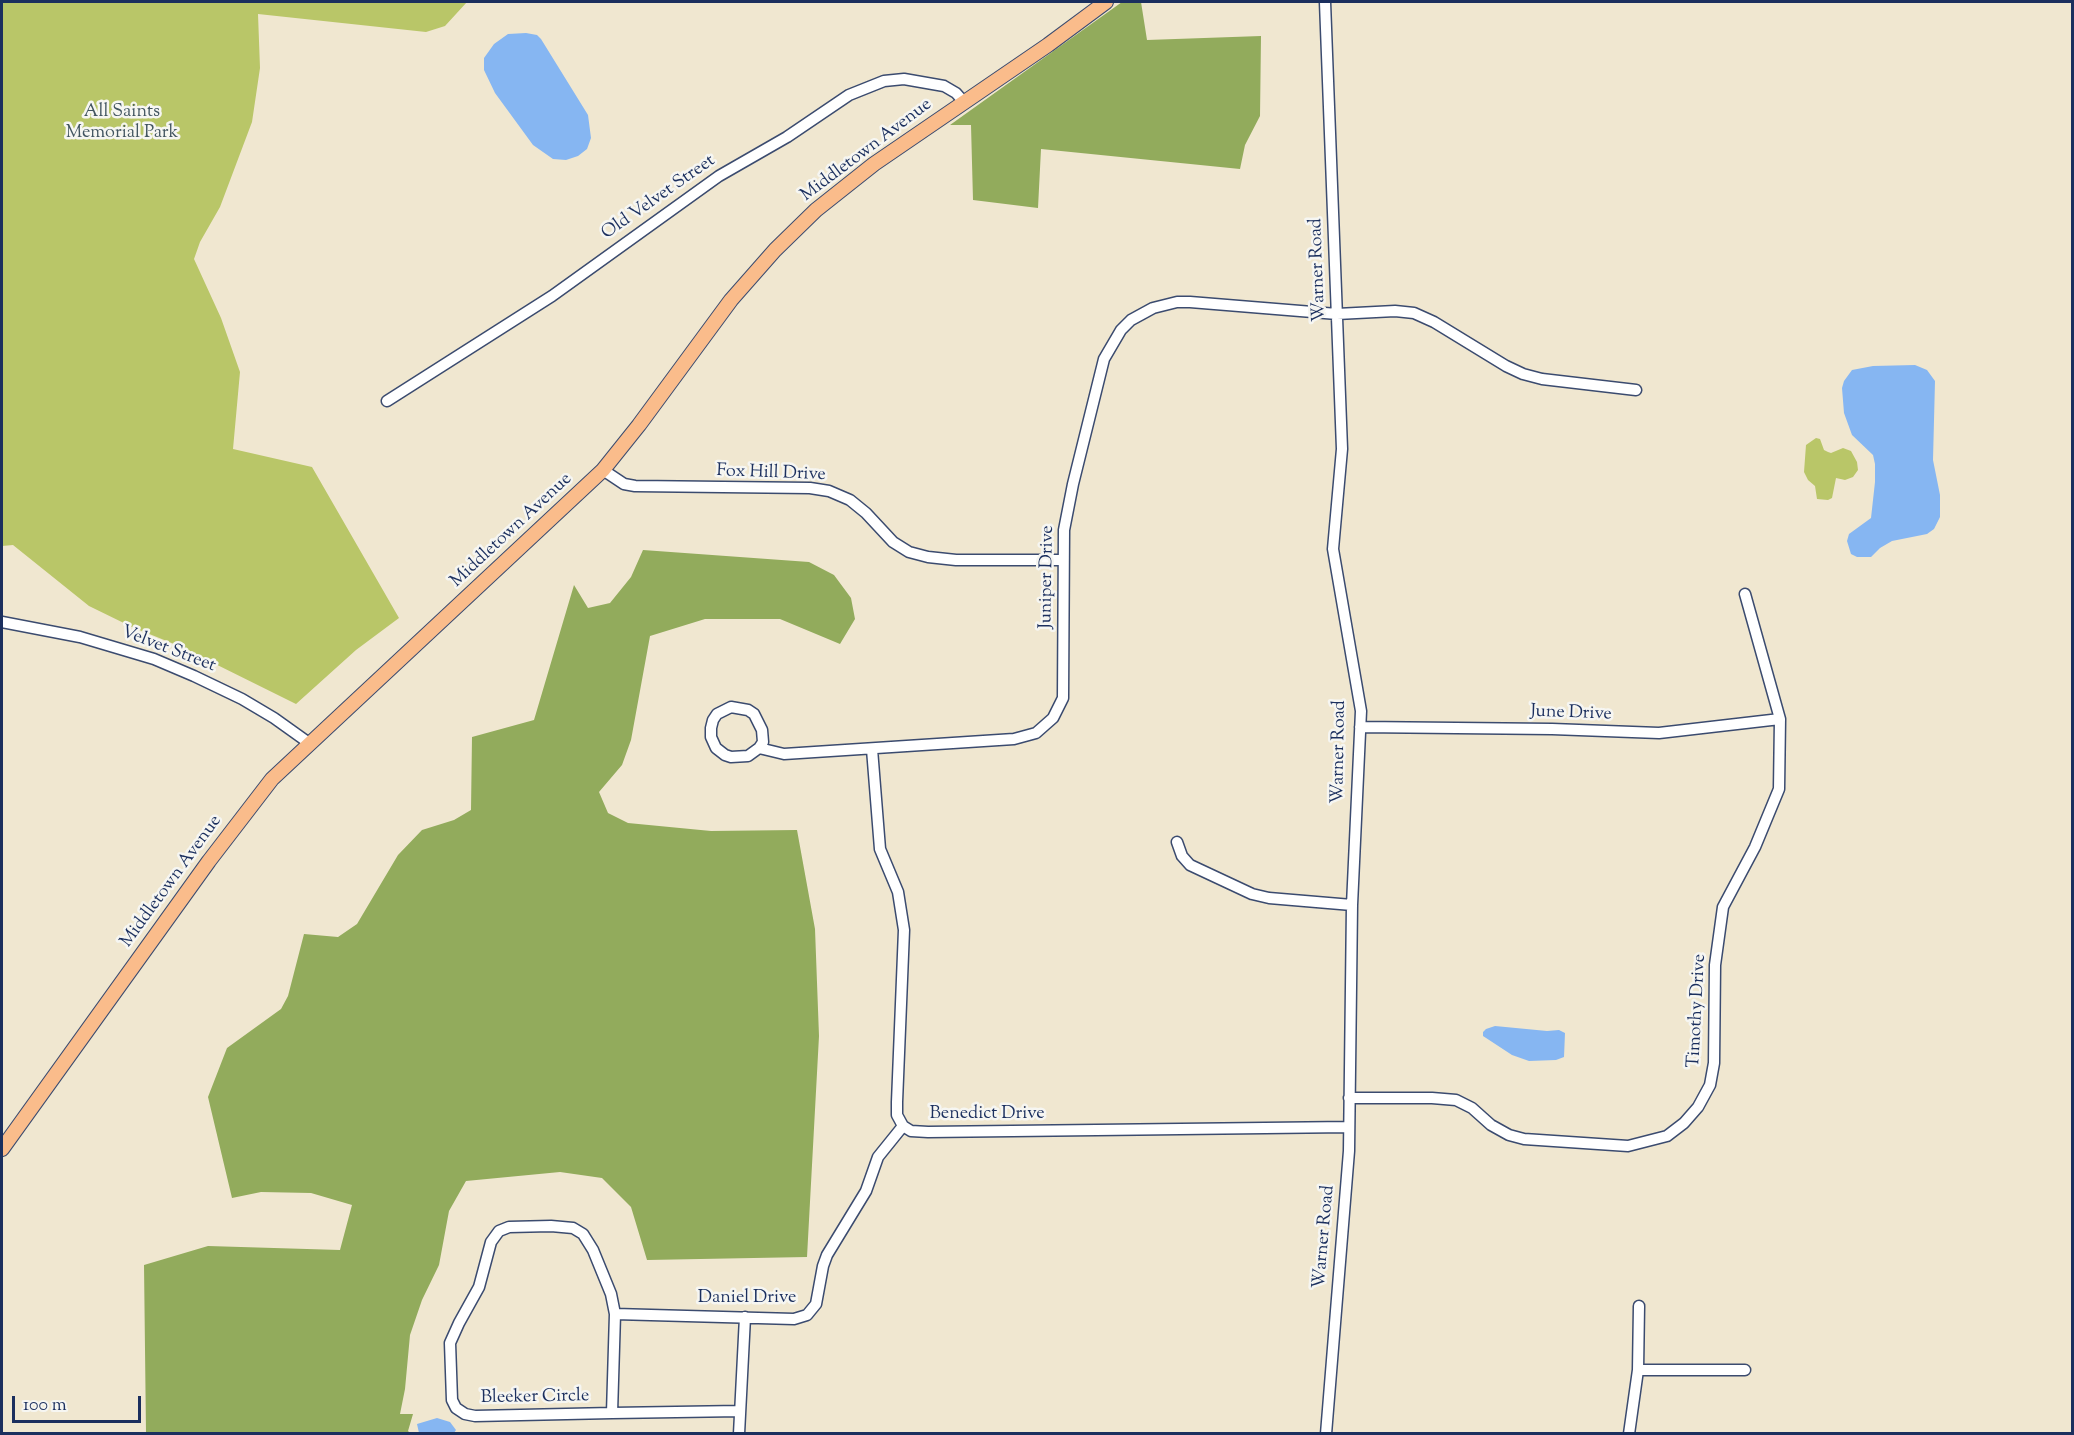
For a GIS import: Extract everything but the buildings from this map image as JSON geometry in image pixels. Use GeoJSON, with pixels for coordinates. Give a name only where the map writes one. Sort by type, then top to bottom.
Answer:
{"type":"FeatureCollection","features":[{"type":"Feature","properties":{"kind":"main road","name":"Middletown Avenue"},"geometry":{"type":"LineString","coordinates":[[2,1149],[272,779],[603,470],[639,425],[730,300],[775,250],[816,210],[850,182],[1048,45],[1106,2]]}},
{"type":"Feature","properties":{"kind":"street","name":"Warner Road"},"geometry":{"type":"LineString","coordinates":[[1325,2],[1342,450],[1333,549],[1361,711],[1352,905],[1349,1151],[1326,1434]]}},
{"type":"Feature","properties":{"kind":"street","name":"Old Velvet Street"},"geometry":{"type":"LineString","coordinates":[[387,401],[552,296],[719,176],[787,137],[849,95],[884,81],[904,79],[944,86],[956,93],[964,102]]}},
{"type":"Feature","properties":{"kind":"street","name":"Juniper Drive"},"geometry":{"type":"LineString","coordinates":[[759,748],[763,742],[763,736],[754,714],[748,710],[731,707],[717,714],[711,728],[711,737],[716,748],[725,755],[739,757],[748,756],[759,748],[784,754],[1014,739],[1036,733],[1047,725],[1061,706],[1063,698],[1064,530],[1100,371],[1113,341],[1131,320],[1153,308],[1177,302],[1337,314],[1395,311],[1414,313],[1434,322],[1523,374],[1542,379],[1636,390]]}},
{"type":"Feature","properties":{"kind":"street","name":"Fox Hill Drive"},"geometry":{"type":"LineString","coordinates":[[603,470],[624,483],[635,486],[810,488],[829,491],[850,500],[866,513],[893,542],[909,552],[928,557],[956,560],[1063,560]]}},
{"type":"Feature","properties":{"kind":"street","name":"Timothy Drive"},"geometry":{"type":"LineString","coordinates":[[1349,1098],[1456,1100],[1472,1108],[1491,1125],[1509,1135],[1524,1139],[1628,1146],[1667,1136],[1684,1123],[1698,1107],[1710,1085],[1714,1045],[1714,964],[1722,907],[1755,847],[1779,789],[1780,719],[1745,594]]}},
{"type":"Feature","properties":{"kind":"street","name":"Velvet Street"},"geometry":{"type":"LineString","coordinates":[[2,622],[80,637],[153,659],[242,699],[309,743]]}},
{"type":"Feature","properties":{"kind":"street","name":"June Drive"},"geometry":{"type":"LineString","coordinates":[[1360,728],[1552,729],[1659,733],[1780,719]]}},
{"type":"Feature","properties":{"kind":"street","name":"Benedict Drive"},"geometry":{"type":"LineString","coordinates":[[872,749],[880,849],[898,892],[904,930],[897,1102],[897,1115],[903,1126],[911,1131],[928,1132],[1349,1127]]}},
{"type":"Feature","properties":{"kind":"street"},"geometry":{"type":"LineString","coordinates":[[1177,842],[1182,856],[1190,865],[1252,894],[1352,905]]}},
{"type":"Feature","properties":{"kind":"street","name":"Daniel Drive"},"geometry":{"type":"LineString","coordinates":[[615,1314],[794,1319],[807,1315],[816,1304],[827,1255],[866,1191],[878,1157],[903,1126]]}},
{"type":"Feature","properties":{"kind":"street","name":"Bleeker Circle"},"geometry":{"type":"LineString","coordinates":[[612,1413],[615,1314],[608,1285],[593,1250],[583,1234],[573,1228],[561,1226],[508,1227],[499,1231],[491,1242],[479,1287],[452,1337],[450,1351],[452,1400],[456,1408],[465,1414],[475,1416],[740,1411]]}},
{"type":"Feature","properties":{"kind":"street"},"geometry":{"type":"LineString","coordinates":[[1629,1434],[1638,1370],[1639,1306]]}},
{"type":"Feature","properties":{"kind":"street"},"geometry":{"type":"LineString","coordinates":[[739,1434],[745,1317]]}},
{"type":"Feature","properties":{"kind":"street"},"geometry":{"type":"LineString","coordinates":[[1638,1370],[1745,1370]]}},
{"type":"Feature","properties":{"kind":"green space","name":"All Saints Memorial Park"},"geometry":{"type":"Polygon","coordinates":[[[2,2],[467,2],[445,26],[426,32],[258,14],[260,68],[252,122],[220,207],[200,242],[194,259],[221,318],[240,372],[233,449],[312,467],[399,618],[356,650],[296,704],[179,646],[89,606],[13,545],[2,546],[2,2]]]}},
{"type":"Feature","properties":{"kind":"green space"},"geometry":{"type":"Polygon","coordinates":[[[1122,2],[1141,2],[1147,40],[1261,36],[1260,116],[1245,145],[1240,169],[1041,149],[1038,208],[973,200],[971,125],[950,125],[1122,2]]]}},
{"type":"Feature","properties":{"kind":"green space"},"geometry":{"type":"Polygon","coordinates":[[[1816,438],[1820,439],[1824,450],[1828,452],[1843,448],[1851,451],[1857,462],[1858,470],[1853,477],[1845,480],[1836,478],[1832,498],[1828,500],[1817,499],[1815,486],[1804,472],[1806,445],[1816,438]]]}},
{"type":"Feature","properties":{"kind":"green space"},"geometry":{"type":"Polygon","coordinates":[[[643,550],[809,562],[834,575],[851,598],[855,619],[840,644],[780,619],[705,619],[650,636],[631,740],[622,765],[599,792],[608,813],[628,823],[711,831],[797,830],[815,929],[819,1036],[807,1257],[647,1260],[631,1207],[602,1178],[560,1172],[466,1181],[449,1211],[439,1265],[422,1300],[410,1335],[405,1389],[400,1414],[413,1414],[408,1431],[410,1433],[146,1433],[144,1265],[208,1246],[340,1250],[352,1205],[311,1193],[261,1192],[232,1198],[208,1097],[227,1048],[281,1009],[288,996],[304,934],[338,937],[357,924],[398,855],[422,830],[454,820],[471,810],[472,737],[534,720],[574,585],[588,608],[610,603],[631,577],[643,550]]]}},
{"type":"Feature","properties":{"kind":"water"},"geometry":{"type":"Polygon","coordinates":[[[508,34],[537,35],[541,39],[588,115],[591,138],[587,149],[578,156],[566,160],[553,159],[533,145],[495,93],[484,70],[484,58],[494,44],[508,34]]]}},
{"type":"Feature","properties":{"kind":"water"},"geometry":{"type":"Polygon","coordinates":[[[1915,365],[1927,370],[1935,381],[1933,460],[1940,495],[1940,517],[1934,529],[1927,534],[1892,541],[1871,557],[1857,557],[1851,554],[1847,541],[1849,534],[1871,518],[1875,464],[1873,455],[1852,435],[1844,413],[1842,388],[1844,381],[1852,370],[1873,366],[1915,365]]]}},
{"type":"Feature","properties":{"kind":"water"},"geometry":{"type":"Polygon","coordinates":[[[1495,1026],[1559,1030],[1565,1033],[1564,1057],[1556,1060],[1529,1061],[1512,1055],[1483,1036],[1486,1029],[1495,1026]]]}},
{"type":"Feature","properties":{"kind":"water"},"geometry":{"type":"Polygon","coordinates":[[[437,1418],[450,1422],[456,1430],[454,1433],[419,1433],[417,1424],[437,1418]]]}}]}
